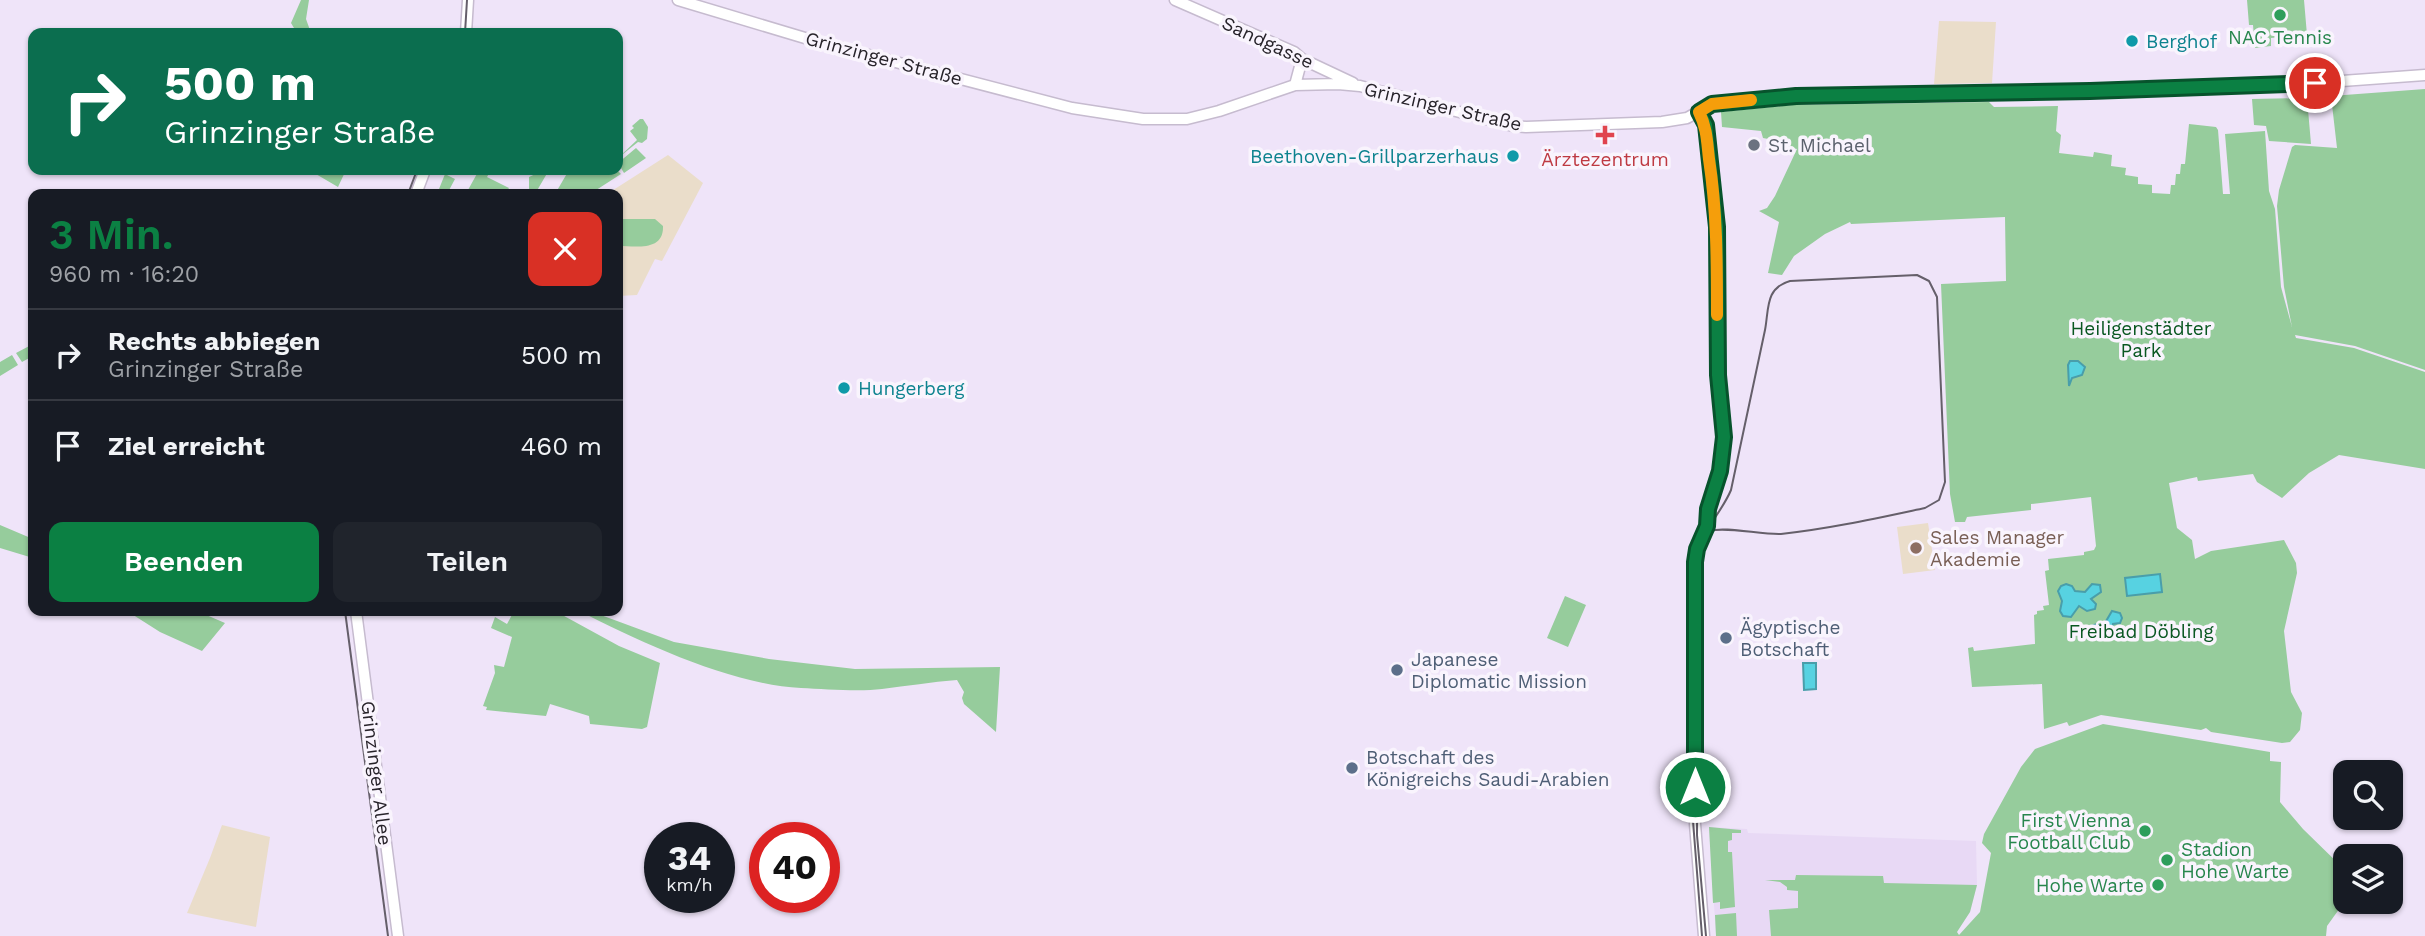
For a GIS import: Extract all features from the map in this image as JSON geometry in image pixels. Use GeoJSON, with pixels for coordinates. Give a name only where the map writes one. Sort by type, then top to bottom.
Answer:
{"type":"FeatureCollection","features":[{"type":"Feature","properties":{"kind":"street"},"geometry":{"type":"LineString","coordinates":[[466,28],[468,0]]}},
{"type":"Feature","properties":{"kind":"street","name":"Grinzinger Straße"},"geometry":{"type":"LineString","coordinates":[[678,0],[815,40],[1072,108],[1121,117],[1160,120],[1199,116],[1295,85],[1360,86],[1513,126],[1526,127],[1662,122],[1687,118],[1712,104],[1796,96],[2190,89],[2425,75]]}},
{"type":"Feature","properties":{"kind":"street","name":"Sandgasse"},"geometry":{"type":"LineString","coordinates":[[1175,0],[1294,52],[1302,59],[1360,86]]}},
{"type":"Feature","properties":{"kind":"street"},"geometry":{"type":"LineString","coordinates":[[1295,85],[1302,59]]}},
{"type":"Feature","properties":{"kind":"street"},"geometry":{"type":"LineString","coordinates":[[1699,112],[1706,125],[1716,215],[1718,375],[1724,437],[1720,471],[1695,562],[1695,824],[1704,936]]}},
{"type":"Feature","properties":{"kind":"street","name":"Grinzinger Allee"},"geometry":{"type":"LineString","coordinates":[[357,616],[398,936]]}},
{"type":"Feature","properties":{"kind":"shaded area"},"geometry":{"type":"Polygon","coordinates":[[[1939,21],[1996,22],[1992,83],[1934,84],[1939,21]]]}},
{"type":"Feature","properties":{"kind":"shaded area"},"geometry":{"type":"Polygon","coordinates":[[[668,155],[703,183],[662,261],[655,259],[637,295],[623,296],[623,189],[615,189],[668,155]]]}},
{"type":"Feature","properties":{"kind":"shaded area","name":"Sales Manager Akademie"},"geometry":{"type":"Polygon","coordinates":[[[1928,523],[1935,570],[1903,574],[1897,527],[1928,523]]]}},
{"type":"Feature","properties":{"kind":"shaded area"},"geometry":{"type":"Polygon","coordinates":[[[222,825],[270,837],[256,927],[187,913],[222,825]]]}},
{"type":"Feature","properties":{"kind":"shaded area"},"geometry":{"type":"Polygon","coordinates":[[[1709,827],[1747,829],[1748,833],[1976,841],[1977,885],[1970,912],[1953,936],[1716,936],[1709,827]]]}},
{"type":"Feature","properties":{"kind":"green space"},"geometry":{"type":"Polygon","coordinates":[[[301,0],[309,0],[306,19],[309,28],[294,28],[291,23],[301,0]]]}},
{"type":"Feature","properties":{"kind":"green space"},"geometry":{"type":"Polygon","coordinates":[[[2247,0],[2304,0],[2307,35],[2271,38],[2271,46],[2255,48],[2253,25],[2249,25],[2247,0]]]}},
{"type":"Feature","properties":{"kind":"green space","name":"Heiligenstädter Park"},"geometry":{"type":"Polygon","coordinates":[[[2425,89],[2425,370],[2355,346],[2295,335],[2296,338],[2354,348],[2425,372],[2425,469],[2339,455],[2309,473],[2282,498],[2257,482],[2253,474],[2198,481],[2197,477],[2169,483],[2177,528],[2192,540],[2195,559],[2211,551],[2284,540],[2296,563],[2297,573],[2284,631],[2291,692],[2302,713],[2300,730],[2290,742],[2282,743],[2211,732],[2206,728],[2201,730],[2101,715],[2069,726],[2067,722],[2044,729],[2042,684],[1972,687],[1968,648],[1973,647],[1974,651],[2035,644],[2034,615],[2037,611],[2044,610],[2043,606],[2049,605],[2045,571],[2049,570],[2048,559],[2084,555],[2084,552],[2094,550],[2096,546],[2091,497],[2031,504],[2031,510],[1967,517],[1965,522],[1955,522],[1950,494],[1941,284],[2006,281],[2005,217],[1850,222],[1825,234],[1794,256],[1782,275],[1768,273],[1779,222],[1759,211],[1767,208],[1775,196],[1797,149],[1787,147],[1784,142],[1763,138],[1761,131],[1722,127],[1721,112],[1792,105],[1989,102],[1994,107],[2058,106],[2056,131],[2061,135],[2059,153],[2093,157],[2094,152],[2112,155],[2111,166],[2126,168],[2125,175],[2138,177],[2138,184],[2152,185],[2152,193],[2170,194],[2171,185],[2175,185],[2176,174],[2180,174],[2181,164],[2185,164],[2189,124],[2216,127],[2218,130],[2223,194],[2230,194],[2225,134],[2265,131],[2269,191],[2275,209],[2281,287],[2292,327],[2284,287],[2277,206],[2292,147],[2337,148],[2331,96],[2425,89]]]}},
{"type":"Feature","properties":{"kind":"green space"},"geometry":{"type":"Polygon","coordinates":[[[2307,98],[2311,144],[2269,141],[2266,126],[2254,125],[2252,99],[2307,98]]]}},
{"type":"Feature","properties":{"kind":"green space"},"geometry":{"type":"Polygon","coordinates":[[[643,119],[648,127],[647,139],[642,143],[638,142],[623,154],[637,140],[630,131],[634,128],[632,126],[643,119]]]}},
{"type":"Feature","properties":{"kind":"green space"},"geometry":{"type":"Polygon","coordinates":[[[636,148],[646,158],[624,173],[623,159],[636,148]]]}},
{"type":"Feature","properties":{"kind":"green space"},"geometry":{"type":"Polygon","coordinates":[[[318,175],[344,175],[338,187],[318,175]]]}},
{"type":"Feature","properties":{"kind":"green space"},"geometry":{"type":"Polygon","coordinates":[[[445,175],[455,179],[450,189],[439,189],[445,175]]]}},
{"type":"Feature","properties":{"kind":"green space"},"geometry":{"type":"Polygon","coordinates":[[[476,175],[488,175],[487,177],[509,188],[508,189],[469,189],[476,175]]]}},
{"type":"Feature","properties":{"kind":"green space"},"geometry":{"type":"Polygon","coordinates":[[[546,175],[538,189],[529,189],[529,177],[546,175]]]}},
{"type":"Feature","properties":{"kind":"green space"},"geometry":{"type":"Polygon","coordinates":[[[566,175],[619,175],[598,189],[558,189],[566,175]]]}},
{"type":"Feature","properties":{"kind":"green space"},"geometry":{"type":"Polygon","coordinates":[[[623,219],[655,219],[663,226],[659,240],[640,247],[623,246],[623,219]]]}},
{"type":"Feature","properties":{"kind":"green space"},"geometry":{"type":"Polygon","coordinates":[[[28,347],[28,359],[22,362],[16,353],[28,347]]]}},
{"type":"Feature","properties":{"kind":"green space"},"geometry":{"type":"Polygon","coordinates":[[[12,355],[18,365],[0,376],[0,362],[12,355]]]}},
{"type":"Feature","properties":{"kind":"green space"},"geometry":{"type":"Polygon","coordinates":[[[0,525],[28,537],[28,556],[0,548],[0,525]]]}},
{"type":"Feature","properties":{"kind":"green space"},"geometry":{"type":"Polygon","coordinates":[[[1565,596],[1586,605],[1568,647],[1547,638],[1565,596]]]}},
{"type":"Feature","properties":{"kind":"green space"},"geometry":{"type":"Polygon","coordinates":[[[135,616],[209,616],[225,623],[202,651],[160,632],[135,616]]]}},
{"type":"Feature","properties":{"kind":"green space"},"geometry":{"type":"Polygon","coordinates":[[[511,616],[564,616],[619,646],[660,663],[647,727],[642,729],[590,724],[589,716],[550,704],[546,716],[486,710],[487,707],[483,706],[495,673],[494,665],[504,667],[512,637],[491,628],[495,617],[507,624],[511,616]]]}},
{"type":"Feature","properties":{"kind":"green space"},"geometry":{"type":"Polygon","coordinates":[[[589,616],[604,616],[674,642],[769,659],[855,669],[1000,667],[996,732],[964,704],[964,692],[957,680],[863,690],[773,685],[687,660],[589,616]]]}},
{"type":"Feature","properties":{"kind":"green space","name":"First Vienna Football Club"},"geometry":{"type":"Polygon","coordinates":[[[2103,724],[2270,752],[2270,761],[2281,762],[2280,802],[2333,858],[2333,914],[2336,914],[2327,926],[2326,936],[1771,936],[1769,910],[1798,908],[1798,891],[1787,890],[1780,882],[1765,880],[1795,880],[1796,875],[1883,876],[1884,883],[1977,885],[1970,912],[1957,932],[1959,935],[1980,912],[1991,853],[1982,843],[1984,834],[2021,767],[2035,749],[2103,724]]]}},
{"type":"Feature","properties":{"kind":"green space"},"geometry":{"type":"Polygon","coordinates":[[[1709,827],[1741,830],[1741,833],[1732,833],[1732,840],[1728,841],[1728,852],[1732,852],[1735,907],[1720,909],[1720,902],[1713,903],[1709,827]]]}},
{"type":"Feature","properties":{"kind":"green space"},"geometry":{"type":"Polygon","coordinates":[[[1736,913],[1737,936],[1716,936],[1715,915],[1736,913]]]}},
{"type":"Feature","properties":{"kind":"water"},"geometry":{"type":"Polygon","coordinates":[[[2070,361],[2078,361],[2085,367],[2082,375],[2072,378],[2069,386],[2068,365],[2070,361]]]}},
{"type":"Feature","properties":{"kind":"water"},"geometry":{"type":"Polygon","coordinates":[[[2160,574],[2162,592],[2127,596],[2125,578],[2160,574]]]}},
{"type":"Feature","properties":{"kind":"water"},"geometry":{"type":"Polygon","coordinates":[[[2066,584],[2072,586],[2075,591],[2085,592],[2092,584],[2100,585],[2101,592],[2091,599],[2096,604],[2095,609],[2087,611],[2079,606],[2071,617],[2063,616],[2058,591],[2066,584]]]}},
{"type":"Feature","properties":{"kind":"water"},"geometry":{"type":"Polygon","coordinates":[[[2112,611],[2120,613],[2120,623],[2113,624],[2112,629],[2107,626],[2101,632],[2093,632],[2092,626],[2097,624],[2102,628],[2112,611]]]}},
{"type":"Feature","properties":{"kind":"water"},"geometry":{"type":"Polygon","coordinates":[[[1803,663],[1816,663],[1816,689],[1804,690],[1803,663]]]}},
{"type":"Feature","properties":{"kind":"tram line"},"geometry":{"type":"LineString","coordinates":[[465,28],[467,0]]}},
{"type":"Feature","properties":{"kind":"tram line"},"geometry":{"type":"LineString","coordinates":[[410,189],[415,175]]}},
{"type":"Feature","properties":{"kind":"tram line"},"geometry":{"type":"LineString","coordinates":[[1702,936],[1693,821],[1693,573],[1696,548],[1701,538],[1705,534],[1711,531],[1734,530],[1773,534],[1799,532],[1925,508],[1939,500],[1945,482],[1937,297],[1929,281],[1917,275],[1790,281],[1776,289],[1770,300],[1731,490],[1727,499],[1707,531],[1703,539],[1698,558],[1697,835],[1706,936]]}},
{"type":"Feature","properties":{"kind":"tram line"},"geometry":{"type":"LineString","coordinates":[[346,616],[388,936]]}},
{"type":"Feature","properties":{"kind":"slow traffic"},"geometry":{"type":"LineString","coordinates":[[1717,315],[1718,243],[1715,201],[1706,125],[1699,112],[1712,104],[1751,100]]}},
{"type":"Feature","properties":{"kind":"place","name":"NAC Tennis"},"geometry":{"type":"Point","coordinates":[2280,15]}},
{"type":"Feature","properties":{"kind":"place","name":"Berghof"},"geometry":{"type":"Point","coordinates":[2132,41]}},
{"type":"Feature","properties":{"kind":"place","name":"Ärztezentrum"},"geometry":{"type":"Point","coordinates":[1605,135]}},
{"type":"Feature","properties":{"kind":"place","name":"St. Michael"},"geometry":{"type":"Point","coordinates":[1754,145]}},
{"type":"Feature","properties":{"kind":"place","name":"Beethoven-Grillparzerhaus"},"geometry":{"type":"Point","coordinates":[1513,156]}},
{"type":"Feature","properties":{"kind":"place","name":"Hungerberg"},"geometry":{"type":"Point","coordinates":[844,388]}},
{"type":"Feature","properties":{"kind":"place","name":"Sales Manager Akademie"},"geometry":{"type":"Point","coordinates":[1916,548]}},
{"type":"Feature","properties":{"kind":"place","name":"Ägyptische Botschaft"},"geometry":{"type":"Point","coordinates":[1726,638]}},
{"type":"Feature","properties":{"kind":"place","name":"Japanese Diplomatic Mission"},"geometry":{"type":"Point","coordinates":[1397,670]}},
{"type":"Feature","properties":{"kind":"place","name":"Botschaft des Königreichs Saudi-Arabien"},"geometry":{"type":"Point","coordinates":[1352,768]}},
{"type":"Feature","properties":{"kind":"place","name":"First Vienna Football Club"},"geometry":{"type":"Point","coordinates":[2145,831]}},
{"type":"Feature","properties":{"kind":"place","name":"Stadion Hohe Warte"},"geometry":{"type":"Point","coordinates":[2167,860]}},
{"type":"Feature","properties":{"kind":"place","name":"Hohe Warte"},"geometry":{"type":"Point","coordinates":[2158,885]}},
{"type":"Feature","properties":{"kind":"route"},"geometry":{"type":"LineString","coordinates":[[1695,787],[1695,562],[1720,471],[1724,437],[1718,375],[1716,215],[1706,125],[1699,112],[1712,104],[1796,96],[2090,91],[2315,83]]}},
{"type":"Feature","properties":{"kind":"park label","name":"Freibad Döbling"},"geometry":{"type":"Point","coordinates":[2141,631]}}]}
